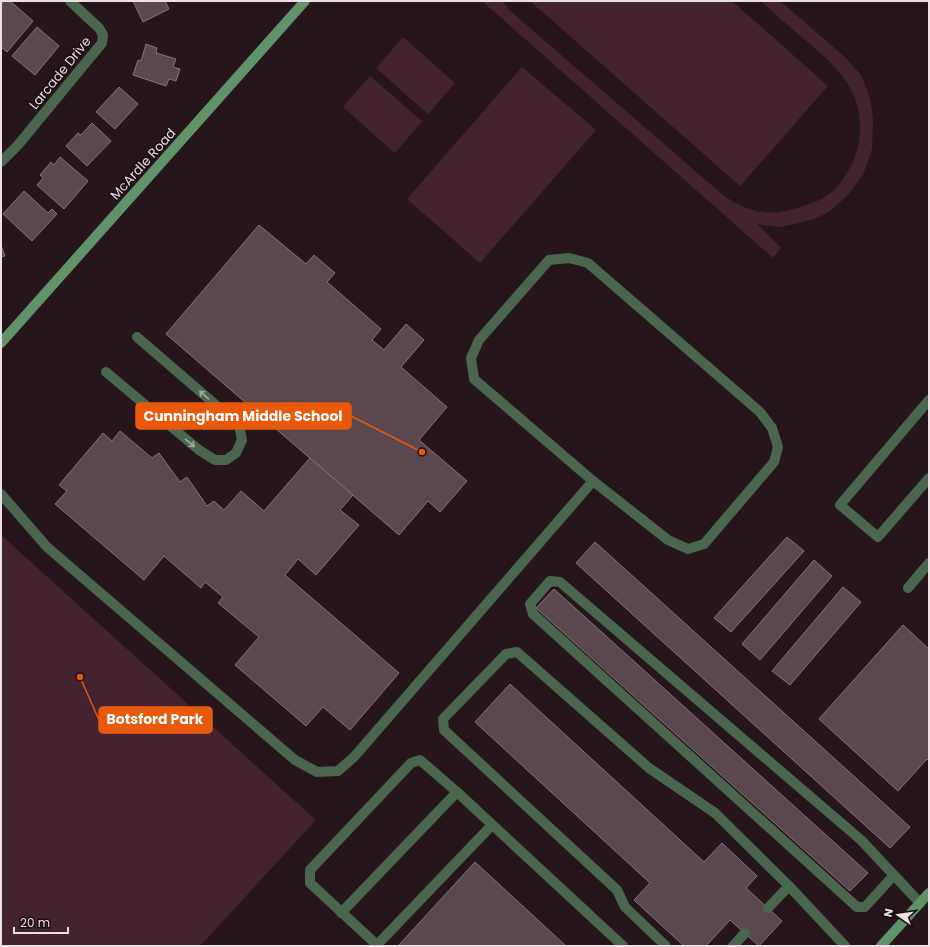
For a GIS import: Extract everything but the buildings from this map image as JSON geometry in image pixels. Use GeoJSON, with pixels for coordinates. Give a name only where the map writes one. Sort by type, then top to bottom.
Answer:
{"type":"FeatureCollection","features":[{"type":"Feature","properties":{"kind":"main road","name":"McArdle Road"},"geometry":{"type":"LineString","coordinates":[[1,343],[305,1]]}},
{"type":"Feature","properties":{"kind":"main road"},"geometry":{"type":"LineString","coordinates":[[881,946],[929,893]]}},
{"type":"Feature","properties":{"kind":"street","name":"Larcade Drive"},"geometry":{"type":"LineString","coordinates":[[1,162],[18,145],[102,43],[103,35],[99,28],[70,1]]}},
{"type":"Feature","properties":{"kind":"street"},"geometry":{"type":"LineString","coordinates":[[569,258],[588,263],[760,412],[772,428],[778,447],[774,462],[704,544],[688,549],[668,540],[593,480],[474,379],[471,358],[479,340],[549,260],[569,258]]}},
{"type":"Feature","properties":{"kind":"street"},"geometry":{"type":"LineString","coordinates":[[106,372],[199,450],[215,460],[226,460],[236,453],[242,440],[239,425],[137,337]]}},
{"type":"Feature","properties":{"kind":"street"},"geometry":{"type":"LineString","coordinates":[[929,400],[840,505],[878,537],[929,478]]}},
{"type":"Feature","properties":{"kind":"street"},"geometry":{"type":"LineString","coordinates":[[1,494],[47,547],[295,760],[317,772],[338,771],[354,757],[593,480]]}},
{"type":"Feature","properties":{"kind":"street"},"geometry":{"type":"LineString","coordinates":[[908,588],[929,563]]}},
{"type":"Feature","properties":{"kind":"street"},"geometry":{"type":"LineString","coordinates":[[894,875],[866,907],[857,907],[533,614],[530,604],[550,581],[560,582],[861,840],[894,875],[920,903]]}},
{"type":"Feature","properties":{"kind":"street"},"geometry":{"type":"LineString","coordinates":[[666,946],[625,907],[616,890],[444,730],[443,719],[506,654],[517,652],[649,768],[715,813],[789,886],[846,946]]}},
{"type":"Feature","properties":{"kind":"street"},"geometry":{"type":"LineString","coordinates":[[492,825],[377,946],[310,883],[310,870],[411,763],[420,760],[457,792],[623,946]]}},
{"type":"Feature","properties":{"kind":"street"},"geometry":{"type":"LineString","coordinates":[[341,913],[457,792]]}},
{"type":"Feature","properties":{"kind":"street"},"geometry":{"type":"LineString","coordinates":[[768,908],[789,886]]}},
{"type":"Feature","properties":{"kind":"street"},"geometry":{"type":"LineString","coordinates":[[734,946],[745,933]]}},
{"type":"Feature","properties":{"kind":"shaded area"},"geometry":{"type":"Polygon","coordinates":[[[482,1],[503,1],[508,9],[723,195],[743,207],[763,212],[773,212],[795,209],[825,197],[832,192],[850,168],[858,148],[860,138],[857,106],[850,87],[845,79],[826,58],[761,1],[780,1],[845,57],[861,75],[870,98],[873,118],[872,149],[863,175],[848,195],[830,211],[817,218],[779,227],[757,224],[781,248],[773,258],[482,1]]]}},
{"type":"Feature","properties":{"kind":"shaded area"},"geometry":{"type":"Polygon","coordinates":[[[530,1],[732,1],[828,86],[740,186],[530,1]]]}},
{"type":"Feature","properties":{"kind":"shaded area"},"geometry":{"type":"Polygon","coordinates":[[[403,37],[455,83],[428,114],[376,68],[403,37]]]}},
{"type":"Feature","properties":{"kind":"shaded area"},"geometry":{"type":"Polygon","coordinates":[[[522,67],[596,130],[480,263],[407,199],[522,67]]]}},
{"type":"Feature","properties":{"kind":"shaded area"},"geometry":{"type":"Polygon","coordinates":[[[370,76],[422,121],[395,153],[343,107],[370,76]]]}},
{"type":"Feature","properties":{"kind":"shaded area"},"geometry":{"type":"Polygon","coordinates":[[[1,535],[316,820],[200,946],[1,946],[1,535]]]}},
{"type":"Feature","properties":{"kind":"place","name":"Cunningham Middle School"},"geometry":{"type":"Point","coordinates":[422,452]}},
{"type":"Feature","properties":{"kind":"place","name":"Botsford Park"},"geometry":{"type":"Point","coordinates":[80,677]}}]}
